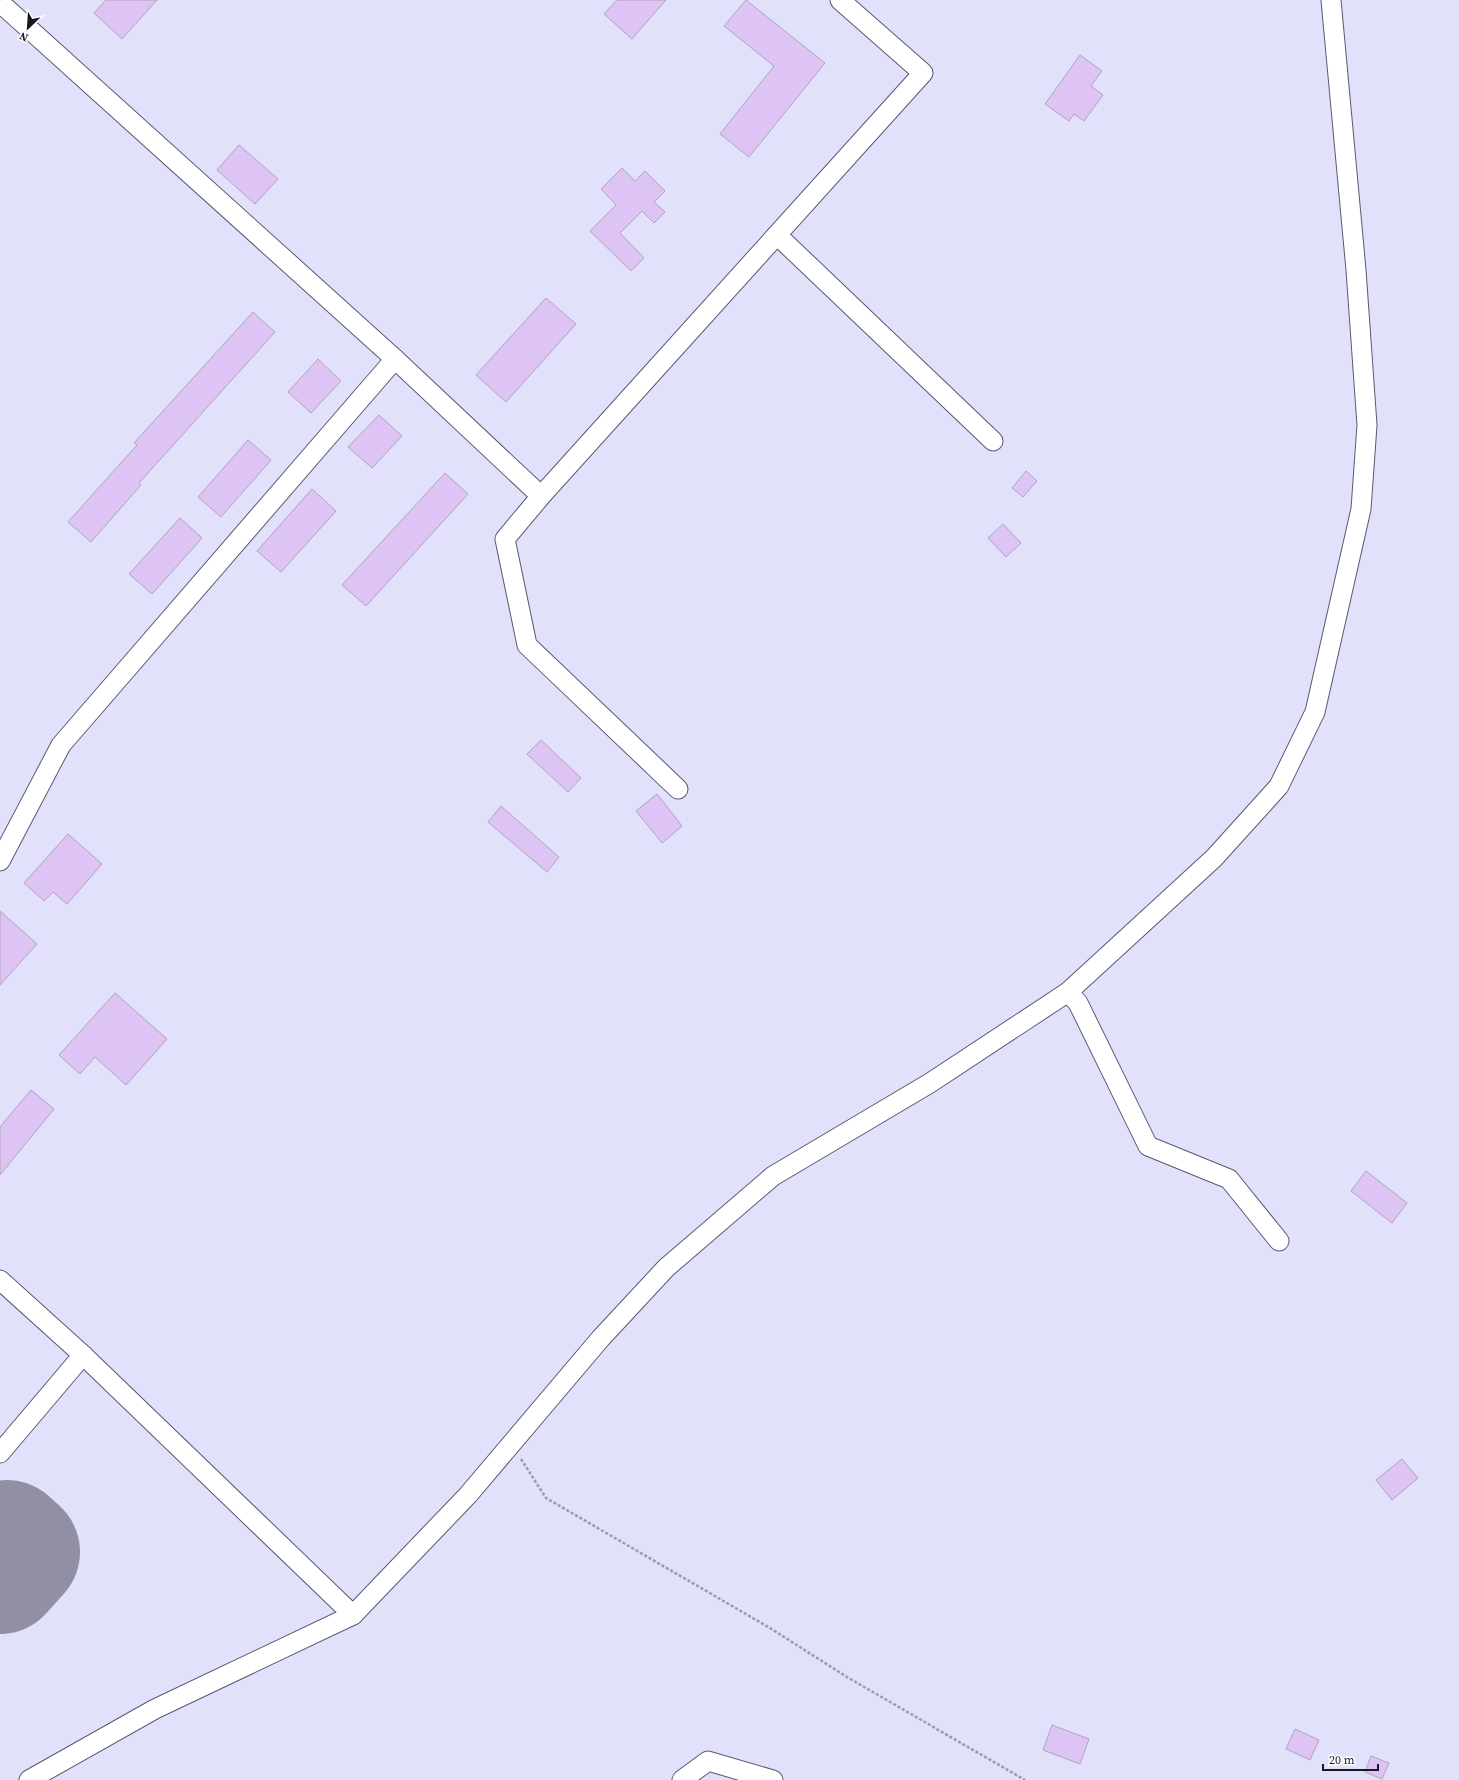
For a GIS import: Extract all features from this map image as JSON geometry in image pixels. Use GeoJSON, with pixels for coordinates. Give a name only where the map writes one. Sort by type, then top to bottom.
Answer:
{"type":"FeatureCollection","features":[{"type":"Feature","properties":{"kind":"street"},"geometry":{"type":"LineString","coordinates":[[678,789],[527,645],[505,539],[541,496],[923,73],[840,0]]}},
{"type":"Feature","properties":{"kind":"street"},"geometry":{"type":"LineString","coordinates":[[29,1780],[155,1709],[353,1615],[468,1495],[601,1338],[666,1268],[773,1176],[930,1083],[1068,992],[1214,858],[1279,786],[1315,712],[1361,509],[1367,425],[1356,270],[1331,0]]}},
{"type":"Feature","properties":{"kind":"street"},"geometry":{"type":"LineString","coordinates":[[7,8],[395,359],[541,496]]}},
{"type":"Feature","properties":{"kind":"street"},"geometry":{"type":"LineString","coordinates":[[777,235],[994,441]]}},
{"type":"Feature","properties":{"kind":"street"},"geometry":{"type":"LineString","coordinates":[[0,860],[61,745],[395,359]]}},
{"type":"Feature","properties":{"kind":"street"},"geometry":{"type":"LineString","coordinates":[[1068,992],[1078,1003],[1148,1146],[1229,1179],[1280,1240]]}},
{"type":"Feature","properties":{"kind":"street"},"geometry":{"type":"LineString","coordinates":[[0,1280],[83,1355],[353,1615]]}},
{"type":"Feature","properties":{"kind":"street"},"geometry":{"type":"LineString","coordinates":[[0,1453],[83,1355]]}},
{"type":"Feature","properties":{"kind":"street"},"geometry":{"type":"LineString","coordinates":[[682,1780],[708,1761],[773,1780]]}},
{"type":"Feature","properties":{"kind":"path"},"geometry":{"type":"LineString","coordinates":[[511,1444],[546,1498],[770,1628],[853,1681],[1025,1780]]}},
{"type":"Feature","properties":{"kind":"building"},"geometry":{"type":"Polygon","coordinates":[[[106,0],[157,0],[122,39],[94,13],[106,0]]]}},
{"type":"Feature","properties":{"kind":"building"},"geometry":{"type":"Polygon","coordinates":[[[617,0],[666,0],[632,39],[604,14],[617,0]]]}},
{"type":"Feature","properties":{"kind":"building"},"geometry":{"type":"Polygon","coordinates":[[[746,0],[825,63],[749,157],[720,134],[774,66],[724,26],[746,0]]]}},
{"type":"Feature","properties":{"kind":"building"},"geometry":{"type":"Polygon","coordinates":[[[1080,55],[1102,71],[1091,86],[1103,95],[1084,121],[1074,114],[1069,121],[1045,104],[1080,55]]]}},
{"type":"Feature","properties":{"kind":"building"},"geometry":{"type":"Polygon","coordinates":[[[239,145],[278,179],[255,204],[217,170],[239,145]]]}},
{"type":"Feature","properties":{"kind":"building"},"geometry":{"type":"Polygon","coordinates":[[[622,168],[635,181],[645,171],[665,191],[654,202],[665,212],[654,223],[642,211],[620,233],[644,258],[631,271],[590,231],[616,205],[601,189],[622,168]]]}},
{"type":"Feature","properties":{"kind":"building"},"geometry":{"type":"Polygon","coordinates":[[[546,298],[576,324],[506,402],[476,375],[546,298]]]}},
{"type":"Feature","properties":{"kind":"building"},"geometry":{"type":"Polygon","coordinates":[[[253,312],[275,332],[139,483],[141,485],[91,542],[68,522],[137,445],[134,443],[253,312]]]}},
{"type":"Feature","properties":{"kind":"building"},"geometry":{"type":"Polygon","coordinates":[[[318,359],[341,381],[311,413],[288,392],[318,359]]]}},
{"type":"Feature","properties":{"kind":"building"},"geometry":{"type":"Polygon","coordinates":[[[379,415],[402,436],[372,468],[348,447],[379,415]]]}},
{"type":"Feature","properties":{"kind":"building"},"geometry":{"type":"Polygon","coordinates":[[[248,440],[271,460],[221,517],[198,497],[248,440]]]}},
{"type":"Feature","properties":{"kind":"building"},"geometry":{"type":"Polygon","coordinates":[[[1026,471],[1037,481],[1023,497],[1012,488],[1026,471]]]}},
{"type":"Feature","properties":{"kind":"building"},"geometry":{"type":"Polygon","coordinates":[[[445,473],[468,494],[366,606],[342,585],[445,473]]]}},
{"type":"Feature","properties":{"kind":"building"},"geometry":{"type":"Polygon","coordinates":[[[312,489],[336,511],[281,572],[257,551],[312,489]]]}},
{"type":"Feature","properties":{"kind":"building"},"geometry":{"type":"Polygon","coordinates":[[[180,518],[202,538],[152,594],[129,574],[180,518]]]}},
{"type":"Feature","properties":{"kind":"building"},"geometry":{"type":"Polygon","coordinates":[[[1003,524],[1021,543],[1006,557],[988,538],[1003,524]]]}},
{"type":"Feature","properties":{"kind":"building"},"geometry":{"type":"Polygon","coordinates":[[[541,740],[581,778],[568,792],[527,754],[541,740]]]}},
{"type":"Feature","properties":{"kind":"building"},"geometry":{"type":"Polygon","coordinates":[[[657,794],[682,826],[662,843],[636,811],[657,794]]]}},
{"type":"Feature","properties":{"kind":"building"},"geometry":{"type":"Polygon","coordinates":[[[501,806],[559,857],[547,872],[488,822],[501,806]]]}},
{"type":"Feature","properties":{"kind":"building"},"geometry":{"type":"Polygon","coordinates":[[[68,834],[102,864],[67,904],[53,892],[44,901],[24,883],[68,834]]]}},
{"type":"Feature","properties":{"kind":"building"},"geometry":{"type":"Polygon","coordinates":[[[0,911],[37,944],[0,985],[0,911]]]}},
{"type":"Feature","properties":{"kind":"building"},"geometry":{"type":"Polygon","coordinates":[[[115,993],[167,1039],[126,1085],[95,1057],[80,1074],[59,1055],[115,993]]]}},
{"type":"Feature","properties":{"kind":"building"},"geometry":{"type":"Polygon","coordinates":[[[31,1090],[54,1109],[0,1175],[0,1127],[31,1090]]]}},
{"type":"Feature","properties":{"kind":"building"},"geometry":{"type":"Polygon","coordinates":[[[1366,1171],[1407,1203],[1392,1223],[1351,1191],[1366,1171]]]}},
{"type":"Feature","properties":{"kind":"building"},"geometry":{"type":"Polygon","coordinates":[[[1402,1459],[1418,1478],[1392,1500],[1376,1480],[1402,1459]]]}},
{"type":"Feature","properties":{"kind":"building"},"geometry":{"type":"Polygon","coordinates":[[[1052,1725],[1089,1739],[1080,1764],[1043,1750],[1052,1725]]]}},
{"type":"Feature","properties":{"kind":"building"},"geometry":{"type":"Polygon","coordinates":[[[1295,1729],[1319,1740],[1310,1760],[1286,1749],[1295,1729]]]}},
{"type":"Feature","properties":{"kind":"building"},"geometry":{"type":"Polygon","coordinates":[[[1371,1756],[1389,1763],[1382,1779],[1365,1772],[1371,1756]]]}},
{"type":"Feature","properties":{"kind":"runway"},"geometry":{"type":"LineString","coordinates":[[0,1550],[7,1542],[18,1552],[0,1572]]}}]}
